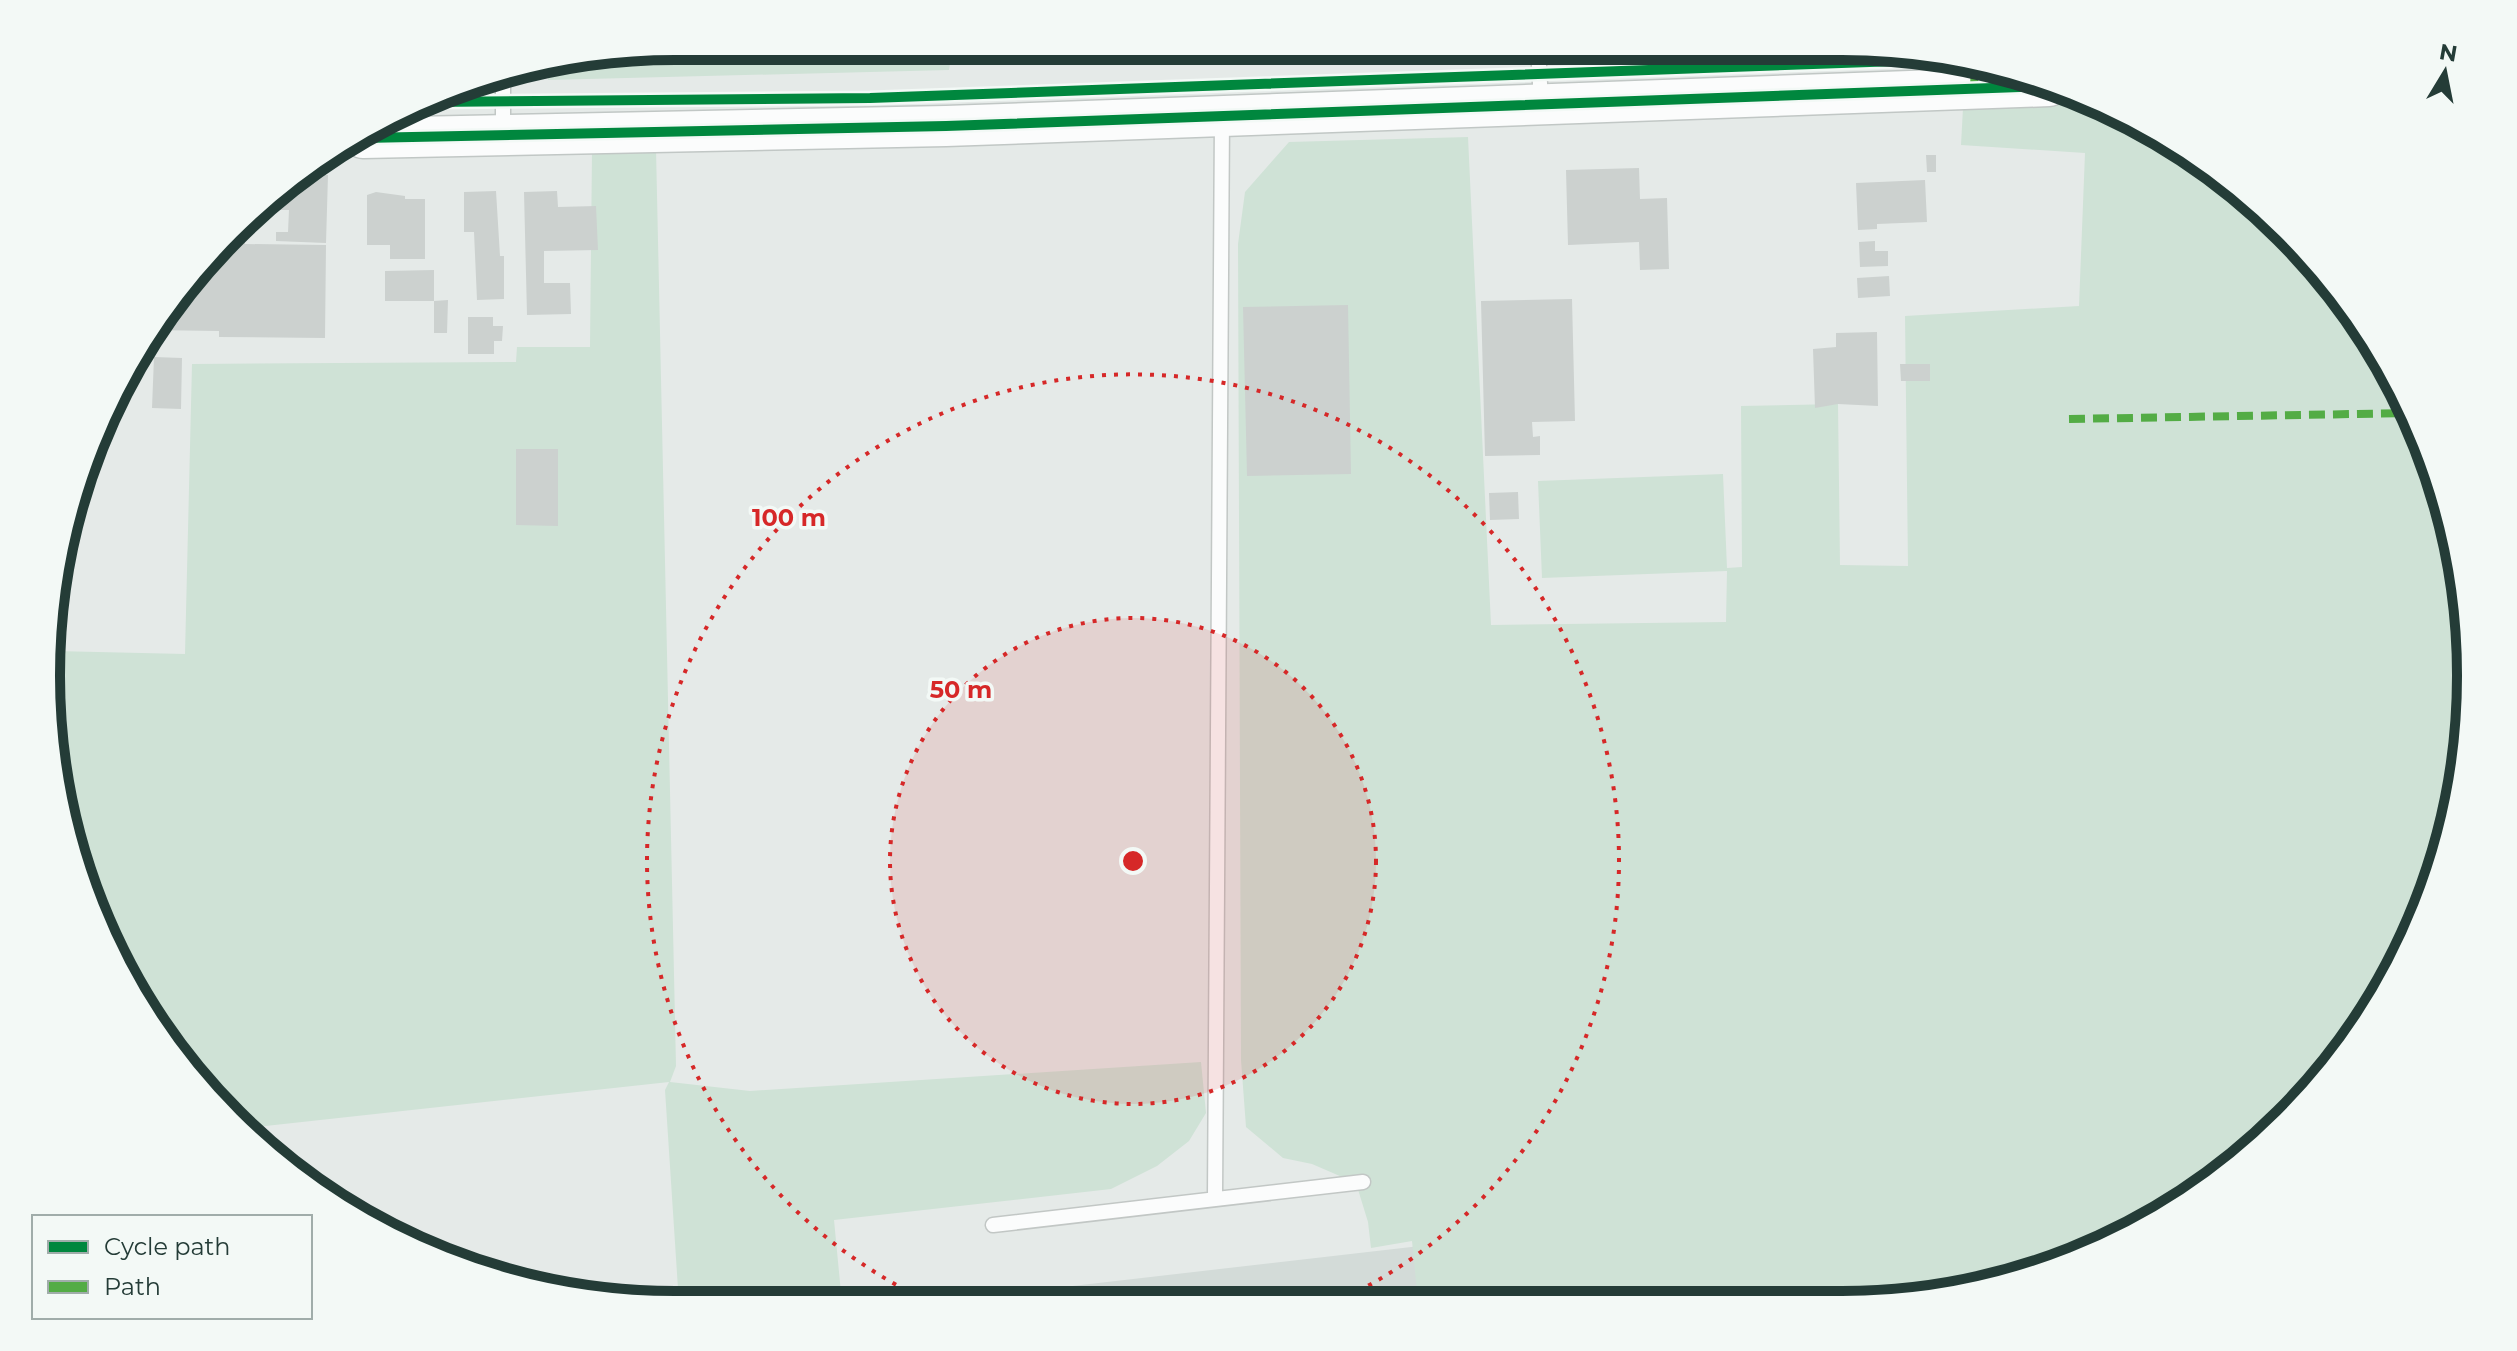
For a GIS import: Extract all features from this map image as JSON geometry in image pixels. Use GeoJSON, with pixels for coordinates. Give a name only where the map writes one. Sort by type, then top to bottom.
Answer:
{"type":"FeatureCollection","features":[{"type":"Feature","properties":{"kind":"street"},"geometry":{"type":"LineString","coordinates":[[376,138],[1222,117],[2021,87]]}},
{"type":"Feature","properties":{"kind":"lane"},"geometry":{"type":"LineString","coordinates":[[1539,60],[1542,107]]}},
{"type":"Feature","properties":{"kind":"lane"},"geometry":{"type":"LineString","coordinates":[[503,85],[503,136]]}},
{"type":"Feature","properties":{"kind":"lane"},"geometry":{"type":"LineString","coordinates":[[1215,1197],[1222,117]]}},
{"type":"Feature","properties":{"kind":"lane"},"geometry":{"type":"LineString","coordinates":[[993,1225],[1363,1182]]}},
{"type":"Feature","properties":{"kind":"shaded area"},"geometry":{"type":"Polygon","coordinates":[[[1420,1246],[1426,1291],[1028,1291],[1420,1246]]]}},
{"type":"Feature","properties":{"kind":"green space"},"geometry":{"type":"Polygon","coordinates":[[[951,60],[949,70],[548,80],[548,74],[555,72],[635,61],[951,60]]]}},
{"type":"Feature","properties":{"kind":"green space"},"geometry":{"type":"Polygon","coordinates":[[[2062,101],[2114,123],[2183,164],[2247,213],[2304,270],[2353,334],[2394,403],[2424,478],[2445,555],[2456,635],[2457,676],[2452,756],[2436,835],[2394,948],[2375,983],[2330,1050],[2277,1111],[2247,1138],[2216,1164],[2149,1209],[2114,1228],[2039,1258],[1962,1279],[1882,1290],[1417,1291],[1412,1241],[1371,1248],[1368,1222],[1356,1183],[1312,1164],[1283,1158],[1246,1127],[1241,1060],[1238,244],[1245,192],[1289,142],[1468,137],[1491,625],[1726,622],[1727,571],[1542,578],[1538,481],[1723,474],[1727,568],[1742,567],[1741,406],[1838,404],[1840,565],[1908,566],[1905,316],[2079,306],[2085,153],[1961,145],[1963,108],[2062,101]]]}},
{"type":"Feature","properties":{"kind":"green space"},"geometry":{"type":"Polygon","coordinates":[[[656,149],[676,1066],[670,1082],[750,1091],[1201,1062],[1206,1113],[1189,1141],[1157,1166],[1111,1189],[834,1220],[841,1291],[678,1291],[665,1090],[669,1082],[258,1127],[187,1050],[142,983],[107,911],[81,835],[72,796],[61,716],[61,651],[185,654],[192,364],[516,362],[517,347],[590,347],[592,151],[656,149]]]}},
{"type":"Feature","properties":{"kind":"building"},"geometry":{"type":"Polygon","coordinates":[[[1926,155],[1936,155],[1936,172],[1927,172],[1926,155]]]}},
{"type":"Feature","properties":{"kind":"building"},"geometry":{"type":"Polygon","coordinates":[[[1639,168],[1640,199],[1667,198],[1669,269],[1640,270],[1639,242],[1568,245],[1566,170],[1639,168]]]}},
{"type":"Feature","properties":{"kind":"building"},"geometry":{"type":"Polygon","coordinates":[[[319,175],[328,175],[326,243],[276,241],[276,232],[288,232],[289,210],[274,210],[319,175]]]}},
{"type":"Feature","properties":{"kind":"building"},"geometry":{"type":"Polygon","coordinates":[[[1925,180],[1927,222],[1877,224],[1877,229],[1858,230],[1856,183],[1925,180]]]}},
{"type":"Feature","properties":{"kind":"building"},"geometry":{"type":"Polygon","coordinates":[[[496,191],[500,256],[504,256],[504,299],[477,300],[474,232],[464,232],[464,192],[496,191]]]}},
{"type":"Feature","properties":{"kind":"building"},"geometry":{"type":"Polygon","coordinates":[[[557,191],[558,207],[596,206],[598,250],[544,251],[544,283],[570,283],[571,314],[527,315],[524,192],[557,191]]]}},
{"type":"Feature","properties":{"kind":"building"},"geometry":{"type":"Polygon","coordinates":[[[376,192],[405,196],[405,199],[425,199],[425,259],[390,259],[390,245],[367,245],[367,195],[376,192]]]}},
{"type":"Feature","properties":{"kind":"building"},"geometry":{"type":"Polygon","coordinates":[[[245,236],[245,244],[326,245],[325,338],[219,337],[219,331],[167,330],[187,301],[245,236]]]}},
{"type":"Feature","properties":{"kind":"building"},"geometry":{"type":"Polygon","coordinates":[[[1875,241],[1875,251],[1888,251],[1888,266],[1860,267],[1859,242],[1875,241]]]}},
{"type":"Feature","properties":{"kind":"building"},"geometry":{"type":"Polygon","coordinates":[[[434,270],[434,301],[385,301],[385,271],[434,270]]]}},
{"type":"Feature","properties":{"kind":"building"},"geometry":{"type":"Polygon","coordinates":[[[1889,276],[1890,296],[1858,298],[1857,278],[1889,276]]]}},
{"type":"Feature","properties":{"kind":"building"},"geometry":{"type":"Polygon","coordinates":[[[1572,299],[1575,421],[1532,422],[1533,437],[1540,436],[1540,455],[1485,456],[1481,301],[1572,299]]]}},
{"type":"Feature","properties":{"kind":"building"},"geometry":{"type":"Polygon","coordinates":[[[448,300],[447,333],[434,333],[434,301],[448,300]]]}},
{"type":"Feature","properties":{"kind":"building"},"geometry":{"type":"Polygon","coordinates":[[[1348,305],[1351,474],[1247,476],[1243,307],[1348,305]]]}},
{"type":"Feature","properties":{"kind":"building"},"geometry":{"type":"Polygon","coordinates":[[[468,317],[493,317],[493,326],[503,326],[502,341],[494,341],[494,354],[468,354],[468,317]]]}},
{"type":"Feature","properties":{"kind":"building"},"geometry":{"type":"Polygon","coordinates":[[[1877,332],[1878,406],[1838,404],[1815,408],[1813,349],[1836,347],[1836,333],[1877,332]]]}},
{"type":"Feature","properties":{"kind":"building"},"geometry":{"type":"Polygon","coordinates":[[[154,357],[182,358],[181,409],[152,408],[154,357]]]}},
{"type":"Feature","properties":{"kind":"building"},"geometry":{"type":"Polygon","coordinates":[[[1900,364],[1930,364],[1930,381],[1901,381],[1900,364]]]}},
{"type":"Feature","properties":{"kind":"building"},"geometry":{"type":"Polygon","coordinates":[[[516,449],[558,449],[558,526],[516,525],[516,449]]]}},
{"type":"Feature","properties":{"kind":"building"},"geometry":{"type":"Polygon","coordinates":[[[1518,492],[1519,519],[1490,520],[1489,493],[1518,492]]]}},
{"type":"Feature","properties":{"kind":"marked path"},"geometry":{"type":"LineString","coordinates":[[1974,89],[1975,75]]}},
{"type":"Feature","properties":{"kind":"marked path"},"geometry":{"type":"LineString","coordinates":[[2069,419],[2398,413]]}},
{"type":"Feature","properties":{"kind":"cycle path"},"geometry":{"type":"LineString","coordinates":[[454,102],[870,98],[1886,61]]}},
{"type":"Feature","properties":{"kind":"cycle path"},"geometry":{"type":"LineString","coordinates":[[376,138],[946,126],[2020,87]]}}]}
